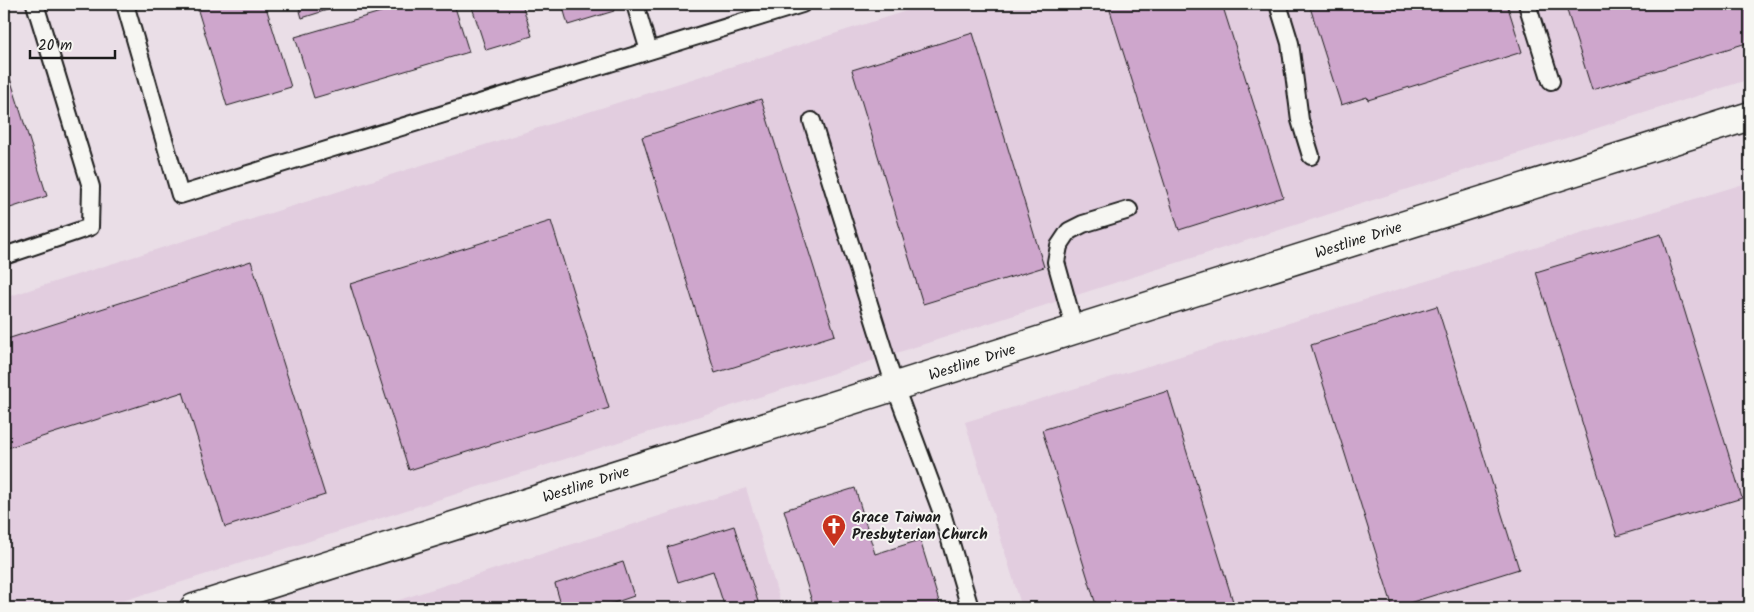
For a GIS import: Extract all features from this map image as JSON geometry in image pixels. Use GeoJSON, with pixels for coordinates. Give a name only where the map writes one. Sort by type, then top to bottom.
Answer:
{"type":"FeatureCollection","features":[{"type":"Feature","properties":{"kind":"street","name":"Westline Drive"},"geometry":{"type":"LineString","coordinates":[[194,608],[1750,116]]}},
{"type":"Feature","properties":{"kind":"lane"},"geometry":{"type":"LineString","coordinates":[[4,256],[90,227],[91,187],[35,4]]}},
{"type":"Feature","properties":{"kind":"lane"},"geometry":{"type":"LineString","coordinates":[[126,4],[180,195],[802,4]]}},
{"type":"Feature","properties":{"kind":"lane"},"geometry":{"type":"LineString","coordinates":[[634,4],[649,51]]}},
{"type":"Feature","properties":{"kind":"lane"},"geometry":{"type":"LineString","coordinates":[[1278,4],[1290,43],[1300,120],[1311,156]]}},
{"type":"Feature","properties":{"kind":"lane"},"geometry":{"type":"LineString","coordinates":[[1527,4],[1550,81]]}},
{"type":"Feature","properties":{"kind":"lane"},"geometry":{"type":"LineString","coordinates":[[812,122],[896,387],[942,513],[970,608]]}},
{"type":"Feature","properties":{"kind":"lane"},"geometry":{"type":"LineString","coordinates":[[1075,330],[1056,262],[1059,246],[1069,231],[1083,224],[1129,210]]}},
{"type":"Feature","properties":{"kind":"shaded area"},"geometry":{"type":"Polygon","coordinates":[[[928,4],[1750,4],[1750,79],[101,608],[4,608],[4,298],[928,4]]]}},
{"type":"Feature","properties":{"kind":"shaded area"},"geometry":{"type":"Polygon","coordinates":[[[1750,182],[1750,608],[1022,608],[965,422],[1750,182]]]}},
{"type":"Feature","properties":{"kind":"shaded area"},"geometry":{"type":"Polygon","coordinates":[[[746,488],[782,608],[374,608],[746,488]]]}},
{"type":"Feature","properties":{"kind":"building"},"geometry":{"type":"Polygon","coordinates":[[[196,4],[265,4],[291,87],[227,106],[196,4]]]}},
{"type":"Feature","properties":{"kind":"building"},"geometry":{"type":"Polygon","coordinates":[[[298,4],[346,4],[302,18],[298,4]]]}},
{"type":"Feature","properties":{"kind":"building"},"geometry":{"type":"Polygon","coordinates":[[[408,4],[454,4],[469,52],[314,98],[295,37],[408,4]]]}},
{"type":"Feature","properties":{"kind":"building"},"geometry":{"type":"Polygon","coordinates":[[[471,4],[522,4],[532,36],[486,50],[471,4]]]}},
{"type":"Feature","properties":{"kind":"building"},"geometry":{"type":"Polygon","coordinates":[[[562,4],[612,4],[614,11],[568,25],[562,4]]]}},
{"type":"Feature","properties":{"kind":"building"},"geometry":{"type":"Polygon","coordinates":[[[1108,4],[1222,4],[1283,197],[1179,230],[1108,4]]]}},
{"type":"Feature","properties":{"kind":"building"},"geometry":{"type":"Polygon","coordinates":[[[1309,4],[1507,4],[1522,52],[1368,100],[1367,97],[1341,105],[1309,4]]]}},
{"type":"Feature","properties":{"kind":"building"},"geometry":{"type":"Polygon","coordinates":[[[1565,4],[1750,4],[1750,42],[1592,90],[1565,4]]]}},
{"type":"Feature","properties":{"kind":"building"},"geometry":{"type":"Polygon","coordinates":[[[973,33],[1044,267],[923,304],[852,70],[973,33]]]}},
{"type":"Feature","properties":{"kind":"building"},"geometry":{"type":"Polygon","coordinates":[[[4,59],[47,196],[4,210],[4,59]]]}},
{"type":"Feature","properties":{"kind":"building"},"geometry":{"type":"Polygon","coordinates":[[[761,99],[835,335],[715,373],[642,137],[761,99]]]}},
{"type":"Feature","properties":{"kind":"building"},"geometry":{"type":"Polygon","coordinates":[[[551,221],[609,408],[409,470],[350,284],[551,221]]]}},
{"type":"Feature","properties":{"kind":"building"},"geometry":{"type":"Polygon","coordinates":[[[1661,234],[1742,498],[1617,536],[1536,272],[1661,234]]]}},
{"type":"Feature","properties":{"kind":"building"},"geometry":{"type":"Polygon","coordinates":[[[251,261],[325,495],[225,527],[183,392],[4,449],[4,340],[251,261]]]}},
{"type":"Feature","properties":{"kind":"building"},"geometry":{"type":"Polygon","coordinates":[[[1437,306],[1519,569],[1393,608],[1311,345],[1437,306]]]}},
{"type":"Feature","properties":{"kind":"building"},"geometry":{"type":"Polygon","coordinates":[[[1168,391],[1235,608],[1097,608],[1042,430],[1168,391]]]}},
{"type":"Feature","properties":{"kind":"building","name":"Grace Taiwan Presbyterian Church"},"geometry":{"type":"Polygon","coordinates":[[[855,488],[875,554],[920,540],[941,608],[814,608],[784,510],[855,488]]]}},
{"type":"Feature","properties":{"kind":"building"},"geometry":{"type":"Polygon","coordinates":[[[734,526],[760,608],[725,608],[713,571],[678,582],[667,547],[734,526]]]}},
{"type":"Feature","properties":{"kind":"building"},"geometry":{"type":"Polygon","coordinates":[[[623,562],[634,596],[599,608],[562,608],[555,584],[623,562]]]}},
{"type":"Feature","properties":{"kind":"place","name":"Grace Taiwan Presbyterian Church"},"geometry":{"type":"Point","coordinates":[834,547]}}]}
